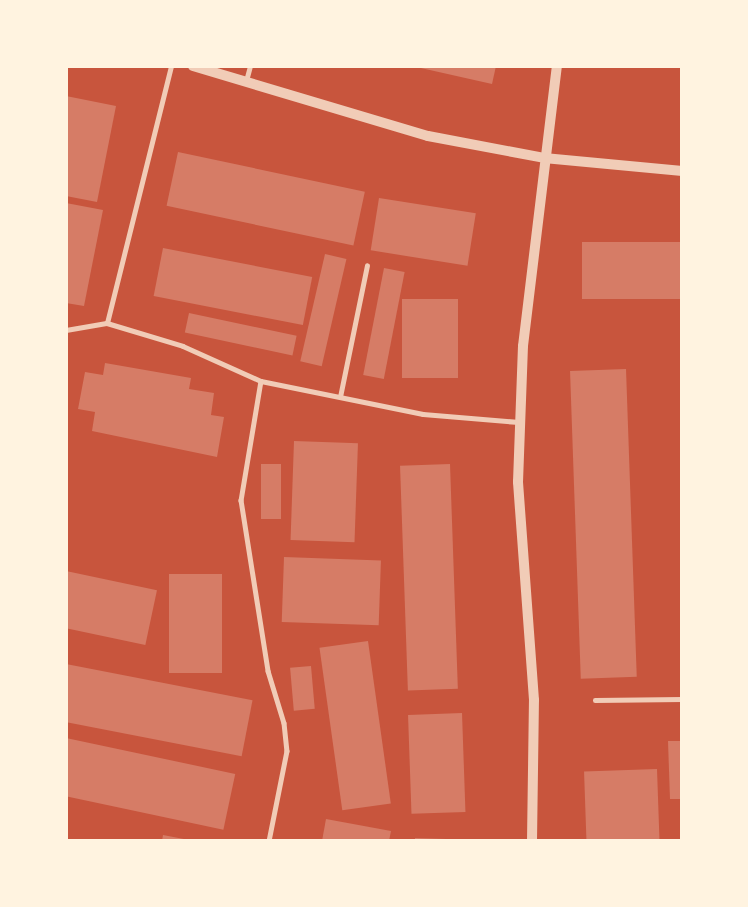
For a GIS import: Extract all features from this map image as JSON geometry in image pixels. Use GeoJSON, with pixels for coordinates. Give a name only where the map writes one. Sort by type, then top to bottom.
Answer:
{"type":"FeatureCollection","features":[{"type":"Feature","properties":{"kind":"street"},"geometry":{"type":"LineString","coordinates":[[193,66],[428,136],[544,158],[682,171]]}},
{"type":"Feature","properties":{"kind":"street"},"geometry":{"type":"LineString","coordinates":[[532,841],[534,700],[518,482],[523,346],[544,158],[557,66]]}},
{"type":"Feature","properties":{"kind":"lane"},"geometry":{"type":"LineString","coordinates":[[107,323],[171,66]]}},
{"type":"Feature","properties":{"kind":"lane"},"geometry":{"type":"LineString","coordinates":[[245,83],[250,66]]}},
{"type":"Feature","properties":{"kind":"lane"},"geometry":{"type":"LineString","coordinates":[[340,397],[367,266]]}},
{"type":"Feature","properties":{"kind":"lane"},"geometry":{"type":"LineString","coordinates":[[66,330],[107,323],[202,353],[261,381],[423,414],[520,422]]}},
{"type":"Feature","properties":{"kind":"lane"},"geometry":{"type":"LineString","coordinates":[[261,381],[241,500],[268,671],[284,723],[287,751],[269,841]]}},
{"type":"Feature","properties":{"kind":"lane"},"geometry":{"type":"LineString","coordinates":[[596,700],[682,699]]}},
{"type":"Feature","properties":{"kind":"building"},"geometry":{"type":"Polygon","coordinates":[[[412,66],[496,66],[492,84],[412,66]]]}},
{"type":"Feature","properties":{"kind":"building"},"geometry":{"type":"Polygon","coordinates":[[[66,96],[116,106],[97,202],[66,196],[66,96]]]}},
{"type":"Feature","properties":{"kind":"building"},"geometry":{"type":"Polygon","coordinates":[[[178,152],[365,192],[353,246],[167,206],[178,152]]]}},
{"type":"Feature","properties":{"kind":"building"},"geometry":{"type":"Polygon","coordinates":[[[379,198],[476,213],[468,266],[371,250],[379,198]]]}},
{"type":"Feature","properties":{"kind":"building"},"geometry":{"type":"Polygon","coordinates":[[[66,203],[103,210],[84,306],[66,303],[66,203]]]}},
{"type":"Feature","properties":{"kind":"building"},"geometry":{"type":"Polygon","coordinates":[[[582,242],[682,242],[682,299],[582,299],[582,242]]]}},
{"type":"Feature","properties":{"kind":"building"},"geometry":{"type":"Polygon","coordinates":[[[163,248],[312,277],[303,325],[154,296],[163,248]]]}},
{"type":"Feature","properties":{"kind":"building"},"geometry":{"type":"Polygon","coordinates":[[[325,254],[346,259],[322,366],[300,361],[325,254]]]}},
{"type":"Feature","properties":{"kind":"building"},"geometry":{"type":"Polygon","coordinates":[[[384,268],[405,272],[384,379],[363,375],[384,268]]]}},
{"type":"Feature","properties":{"kind":"building"},"geometry":{"type":"Polygon","coordinates":[[[402,299],[458,299],[458,378],[402,378],[402,299]]]}},
{"type":"Feature","properties":{"kind":"building"},"geometry":{"type":"Polygon","coordinates":[[[189,313],[297,336],[292,355],[185,333],[189,313]]]}},
{"type":"Feature","properties":{"kind":"building"},"geometry":{"type":"Polygon","coordinates":[[[105,363],[191,378],[189,389],[214,393],[211,415],[224,417],[217,457],[92,431],[95,412],[78,409],[85,372],[103,375],[105,363]]]}},
{"type":"Feature","properties":{"kind":"building"},"geometry":{"type":"Polygon","coordinates":[[[626,369],[637,677],[581,679],[570,371],[626,369]]]}},
{"type":"Feature","properties":{"kind":"building"},"geometry":{"type":"Polygon","coordinates":[[[294,441],[358,443],[355,542],[291,540],[294,441]]]}},
{"type":"Feature","properties":{"kind":"building"},"geometry":{"type":"Polygon","coordinates":[[[261,464],[281,464],[281,519],[261,519],[261,464]]]}},
{"type":"Feature","properties":{"kind":"building"},"geometry":{"type":"Polygon","coordinates":[[[450,464],[458,689],[408,691],[400,466],[450,464]]]}},
{"type":"Feature","properties":{"kind":"building"},"geometry":{"type":"Polygon","coordinates":[[[284,557],[381,560],[379,625],[282,622],[284,557]]]}},
{"type":"Feature","properties":{"kind":"building"},"geometry":{"type":"Polygon","coordinates":[[[66,571],[157,590],[145,645],[66,628],[66,571]]]}},
{"type":"Feature","properties":{"kind":"building"},"geometry":{"type":"Polygon","coordinates":[[[169,574],[222,574],[222,673],[169,673],[169,574]]]}},
{"type":"Feature","properties":{"kind":"building"},"geometry":{"type":"Polygon","coordinates":[[[368,641],[391,803],[342,810],[319,648],[368,641]]]}},
{"type":"Feature","properties":{"kind":"building"},"geometry":{"type":"Polygon","coordinates":[[[66,664],[253,700],[242,756],[66,722],[66,664]]]}},
{"type":"Feature","properties":{"kind":"building"},"geometry":{"type":"Polygon","coordinates":[[[311,666],[315,709],[294,711],[290,668],[311,666]]]}},
{"type":"Feature","properties":{"kind":"building"},"geometry":{"type":"Polygon","coordinates":[[[462,713],[465,812],[411,814],[408,715],[462,713]]]}},
{"type":"Feature","properties":{"kind":"building"},"geometry":{"type":"Polygon","coordinates":[[[66,738],[235,774],[223,830],[66,796],[66,738]]]}},
{"type":"Feature","properties":{"kind":"building"},"geometry":{"type":"Polygon","coordinates":[[[668,741],[682,741],[682,799],[670,799],[668,741]]]}},
{"type":"Feature","properties":{"kind":"building"},"geometry":{"type":"Polygon","coordinates":[[[657,769],[660,841],[586,841],[584,772],[657,769]]]}},
{"type":"Feature","properties":{"kind":"building"},"geometry":{"type":"Polygon","coordinates":[[[326,819],[391,831],[389,841],[322,841],[326,819]]]}},
{"type":"Feature","properties":{"kind":"building"},"geometry":{"type":"Polygon","coordinates":[[[163,835],[189,840],[189,841],[162,841],[163,835]]]}},
{"type":"Feature","properties":{"kind":"building"},"geometry":{"type":"Polygon","coordinates":[[[415,838],[446,839],[446,841],[415,841],[415,838]]]}}]}
